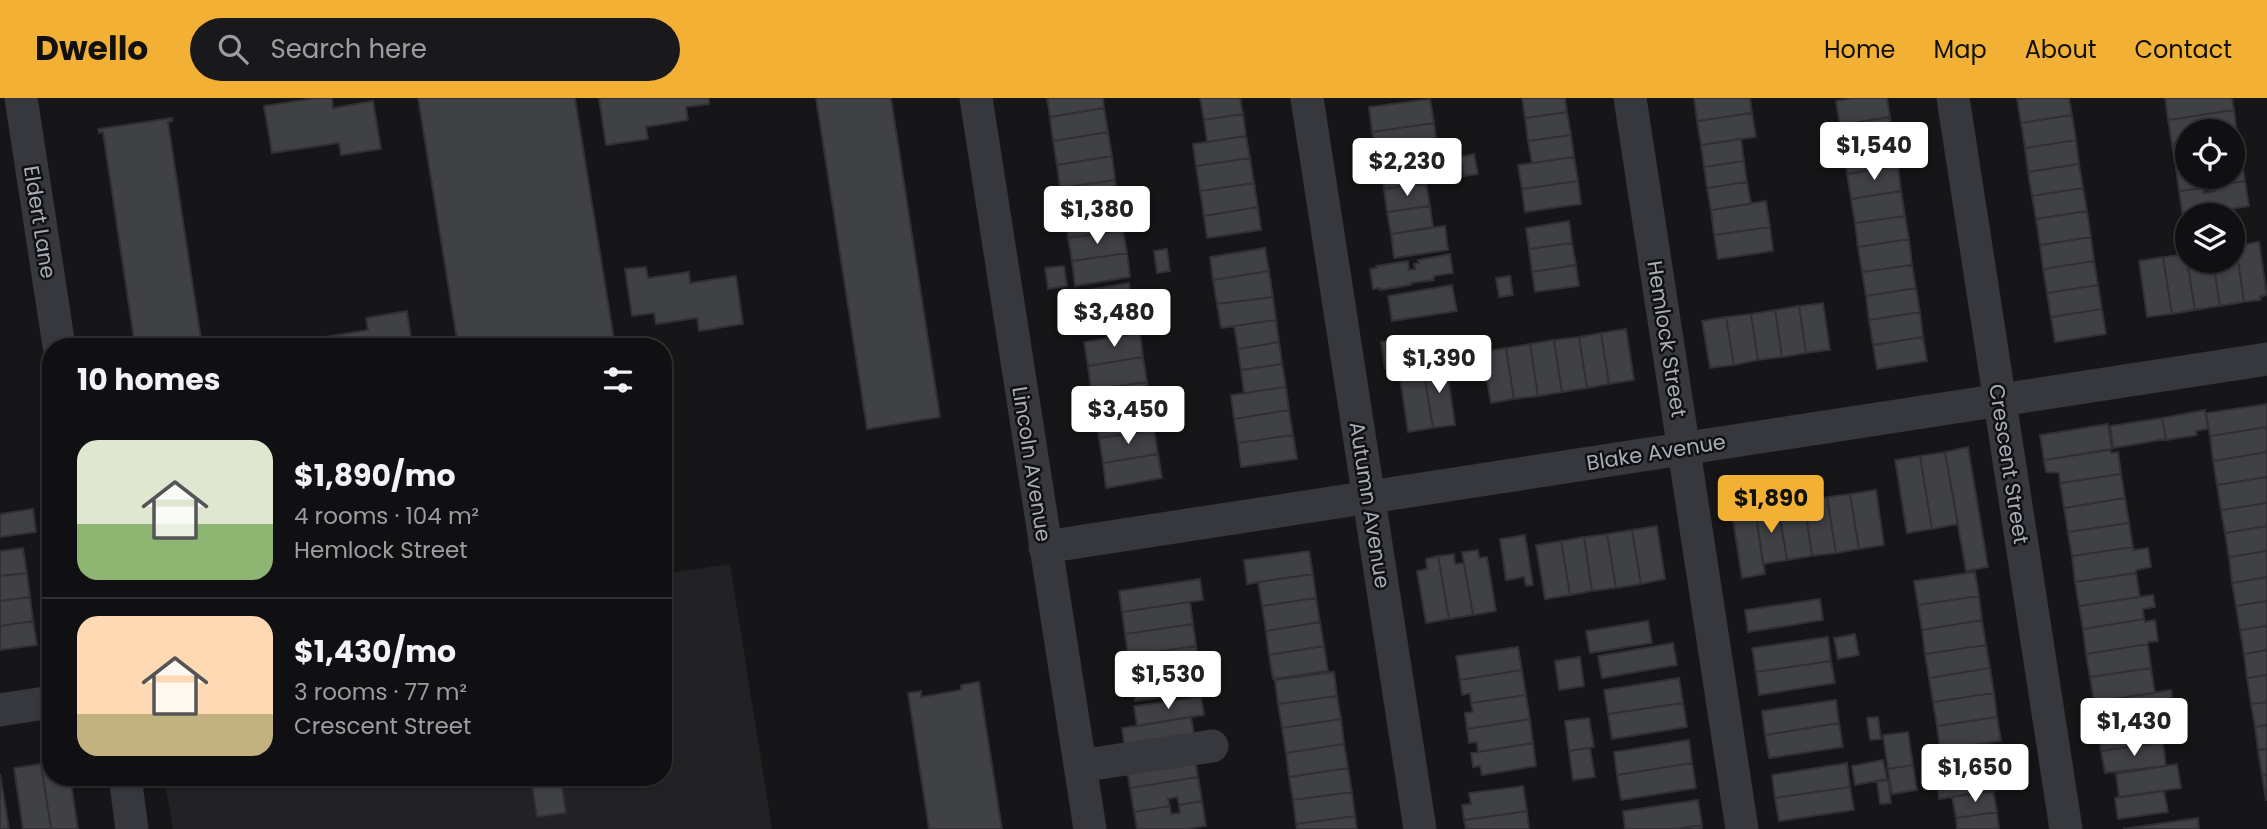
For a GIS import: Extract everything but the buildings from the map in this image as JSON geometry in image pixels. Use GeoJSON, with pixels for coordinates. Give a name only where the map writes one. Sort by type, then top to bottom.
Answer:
{"type":"FeatureCollection","features":[{"type":"Feature","properties":{"kind":"street","name":"Eldert Lane"},"geometry":{"type":"LineString","coordinates":[[21,98],[58,338]]}},
{"type":"Feature","properties":{"kind":"street","name":"Lincoln Avenue"},"geometry":{"type":"LineString","coordinates":[[976,98],[1090,829]]}},
{"type":"Feature","properties":{"kind":"street","name":"Autumn Avenue"},"geometry":{"type":"LineString","coordinates":[[1307,98],[1420,829]]}},
{"type":"Feature","properties":{"kind":"street","name":"Hemlock Street"},"geometry":{"type":"LineString","coordinates":[[1630,98],[1742,829]]}},
{"type":"Feature","properties":{"kind":"street","name":"Crescent Street"},"geometry":{"type":"LineString","coordinates":[[1953,98],[2066,829]]}},
{"type":"Feature","properties":{"kind":"street","name":"Blake Avenue"},"geometry":{"type":"LineString","coordinates":[[1045,547],[2267,359]]}},
{"type":"Feature","properties":{"kind":"street"},"geometry":{"type":"LineString","coordinates":[[0,710],[42,703]]}},
{"type":"Feature","properties":{"kind":"street"},"geometry":{"type":"LineString","coordinates":[[1080,766],[1212,746]]}},
{"type":"Feature","properties":{"kind":"street"},"geometry":{"type":"LineString","coordinates":[[126,786],[132,829]]}},
{"type":"Feature","properties":{"kind":"shaded area"},"geometry":{"type":"Polygon","coordinates":[[[730,564],[772,829],[173,829],[166,786],[672,786],[672,573],[730,564]]]}}]}
